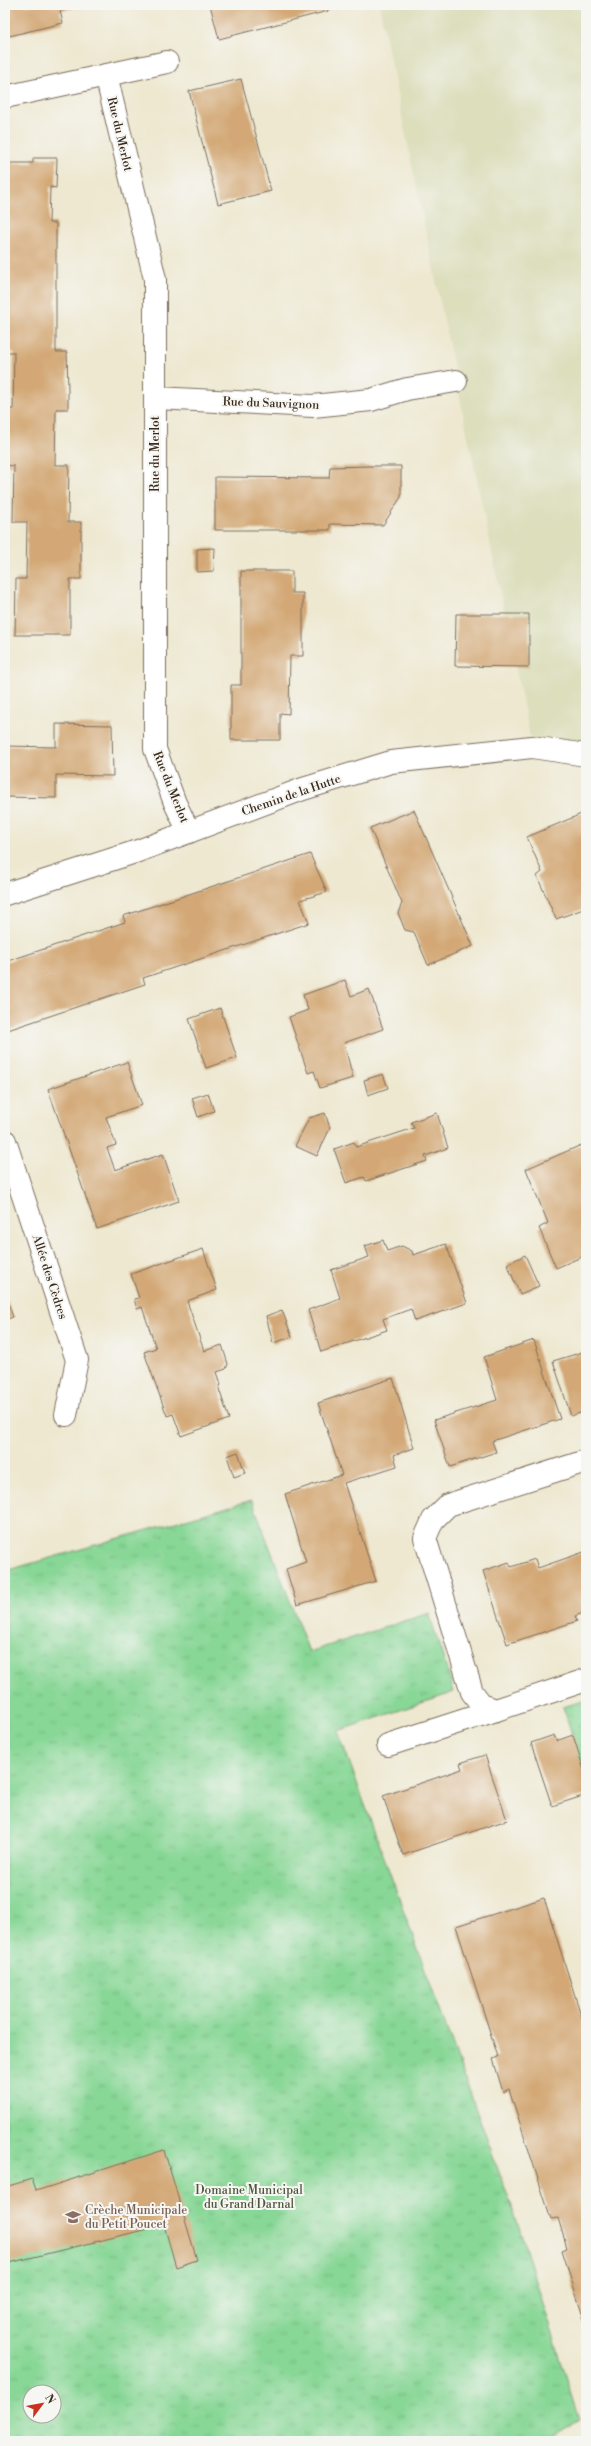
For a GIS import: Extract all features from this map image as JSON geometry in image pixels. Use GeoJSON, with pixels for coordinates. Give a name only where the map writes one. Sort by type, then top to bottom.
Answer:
{"type":"FeatureCollection","features":[{"type":"Feature","properties":{"kind":"street"},"geometry":{"type":"LineString","coordinates":[[5,96],[167,62]]}},
{"type":"Feature","properties":{"kind":"street","name":"Rue du Merlot"},"geometry":{"type":"LineString","coordinates":[[106,75],[154,279],[156,398],[155,749],[175,803],[189,832]]}},
{"type":"Feature","properties":{"kind":"street","name":"Rue du Sauvignon"},"geometry":{"type":"LineString","coordinates":[[156,398],[314,406],[371,400],[407,389],[456,381]]}},
{"type":"Feature","properties":{"kind":"street","name":"Chemin de la Hutte"},"geometry":{"type":"LineString","coordinates":[[5,894],[189,832],[303,789],[391,762],[532,747],[586,755]]}},
{"type":"Feature","properties":{"kind":"street","name":"Allée des Cèdres"},"geometry":{"type":"LineString","coordinates":[[5,1141],[77,1360],[66,1415]]}},
{"type":"Feature","properties":{"kind":"street"},"geometry":{"type":"LineString","coordinates":[[496,1710],[482,1705],[472,1692],[425,1538],[433,1520],[448,1505],[586,1461]]}},
{"type":"Feature","properties":{"kind":"street"},"geometry":{"type":"LineString","coordinates":[[388,1745],[586,1680]]}},
{"type":"Feature","properties":{"kind":"shaded area"},"geometry":{"type":"Polygon","coordinates":[[[379,5],[586,5],[586,755],[532,747],[379,5]]]}},
{"type":"Feature","properties":{"kind":"green space","name":"Domaine Municipal du Grand Darnal"},"geometry":{"type":"Polygon","coordinates":[[[252,1500],[309,1652],[429,1613],[454,1692],[338,1731],[518,2224],[580,2420],[545,2441],[5,2441],[5,1571],[252,1500]]]}},
{"type":"Feature","properties":{"kind":"green space"},"geometry":{"type":"Polygon","coordinates":[[[586,1700],[586,1776],[563,1707],[586,1700]]]}},
{"type":"Feature","properties":{"kind":"building"},"geometry":{"type":"Polygon","coordinates":[[[5,5],[84,6],[60,11],[63,23],[5,37],[5,5]]]}},
{"type":"Feature","properties":{"kind":"building"},"geometry":{"type":"Polygon","coordinates":[[[210,5],[327,5],[328,11],[219,39],[210,5]]]}},
{"type":"Feature","properties":{"kind":"building"},"geometry":{"type":"Polygon","coordinates":[[[241,79],[271,191],[218,204],[189,91],[241,79]]]}},
{"type":"Feature","properties":{"kind":"building"},"geometry":{"type":"Polygon","coordinates":[[[33,158],[57,158],[56,188],[50,187],[49,223],[56,223],[56,352],[67,352],[68,409],[56,409],[55,465],[69,465],[68,522],[81,522],[81,579],[70,579],[70,635],[15,635],[16,579],[26,579],[27,522],[13,522],[14,466],[5,465],[5,410],[13,409],[14,352],[5,352],[5,163],[33,163],[33,158]]]}},
{"type":"Feature","properties":{"kind":"building"},"geometry":{"type":"Polygon","coordinates":[[[401,466],[401,497],[383,525],[330,524],[330,530],[215,530],[215,477],[329,478],[330,467],[401,466]]]}},
{"type":"Feature","properties":{"kind":"building"},"geometry":{"type":"Polygon","coordinates":[[[215,548],[214,571],[197,572],[197,549],[215,548]]]}},
{"type":"Feature","properties":{"kind":"building"},"geometry":{"type":"Polygon","coordinates":[[[241,571],[292,571],[292,593],[303,593],[303,656],[290,656],[289,714],[280,713],[280,740],[231,740],[231,685],[241,685],[241,571]]]}},
{"type":"Feature","properties":{"kind":"building"},"geometry":{"type":"Polygon","coordinates":[[[456,614],[529,614],[529,667],[455,666],[456,614]]]}},
{"type":"Feature","properties":{"kind":"building"},"geometry":{"type":"Polygon","coordinates":[[[56,724],[112,725],[113,776],[56,775],[56,798],[5,797],[5,746],[56,747],[56,724]]]}},
{"type":"Feature","properties":{"kind":"building"},"geometry":{"type":"Polygon","coordinates":[[[414,810],[473,946],[428,965],[414,932],[405,930],[398,913],[402,903],[370,828],[414,810]]]}},
{"type":"Feature","properties":{"kind":"building"},"geometry":{"type":"Polygon","coordinates":[[[586,812],[586,852],[584,853],[586,857],[586,908],[556,919],[537,876],[542,872],[527,837],[586,812]]]}},
{"type":"Feature","properties":{"kind":"building"},"geometry":{"type":"Polygon","coordinates":[[[310,854],[327,892],[300,900],[309,923],[143,978],[145,984],[5,1031],[5,962],[125,922],[123,916],[310,854]]]}},
{"type":"Feature","properties":{"kind":"building"},"geometry":{"type":"Polygon","coordinates":[[[345,980],[351,996],[369,989],[383,1029],[344,1043],[353,1078],[320,1088],[314,1071],[308,1073],[289,1017],[308,1010],[303,995],[345,980]]]}},
{"type":"Feature","properties":{"kind":"building"},"geometry":{"type":"Polygon","coordinates":[[[220,1008],[237,1058],[206,1068],[189,1019],[220,1008]]]}},
{"type":"Feature","properties":{"kind":"building"},"geometry":{"type":"Polygon","coordinates":[[[127,1062],[142,1105],[106,1117],[116,1145],[107,1148],[115,1170],[163,1154],[179,1201],[97,1229],[48,1089],[127,1062]]]}},
{"type":"Feature","properties":{"kind":"building"},"geometry":{"type":"Polygon","coordinates":[[[383,1074],[388,1088],[368,1095],[364,1080],[383,1074]]]}},
{"type":"Feature","properties":{"kind":"building"},"geometry":{"type":"Polygon","coordinates":[[[208,1093],[214,1111],[198,1117],[192,1098],[208,1093]]]}},
{"type":"Feature","properties":{"kind":"building"},"geometry":{"type":"Polygon","coordinates":[[[325,1113],[330,1128],[317,1156],[295,1146],[309,1118],[325,1113]]]}},
{"type":"Feature","properties":{"kind":"building"},"geometry":{"type":"Polygon","coordinates":[[[437,1113],[448,1148],[425,1156],[427,1161],[366,1181],[364,1177],[346,1183],[334,1149],[354,1142],[356,1147],[414,1128],[411,1122],[437,1113]]]}},
{"type":"Feature","properties":{"kind":"building"},"geometry":{"type":"Polygon","coordinates":[[[586,1143],[586,1255],[556,1268],[539,1228],[548,1223],[526,1169],[586,1143]]]}},
{"type":"Feature","properties":{"kind":"building"},"geometry":{"type":"Polygon","coordinates":[[[383,1240],[387,1251],[402,1246],[412,1251],[413,1255],[446,1244],[467,1303],[415,1321],[411,1309],[383,1319],[387,1330],[321,1352],[308,1310],[340,1298],[331,1270],[369,1257],[365,1246],[383,1240]]]}},
{"type":"Feature","properties":{"kind":"building"},"geometry":{"type":"Polygon","coordinates":[[[203,1249],[217,1290],[187,1301],[204,1351],[222,1345],[228,1364],[226,1369],[217,1372],[221,1384],[219,1389],[229,1419],[181,1436],[173,1414],[167,1416],[144,1352],[156,1348],[142,1307],[137,1309],[134,1299],[139,1298],[131,1274],[203,1249]]]}},
{"type":"Feature","properties":{"kind":"building"},"geometry":{"type":"Polygon","coordinates":[[[525,1255],[539,1286],[520,1294],[507,1264],[525,1255]]]}},
{"type":"Feature","properties":{"kind":"building"},"geometry":{"type":"Polygon","coordinates":[[[5,1294],[13,1317],[5,1320],[5,1294]]]}},
{"type":"Feature","properties":{"kind":"building"},"geometry":{"type":"Polygon","coordinates":[[[282,1310],[292,1337],[273,1343],[266,1316],[282,1310]]]}},
{"type":"Feature","properties":{"kind":"building"},"geometry":{"type":"Polygon","coordinates":[[[534,1340],[560,1419],[492,1441],[496,1452],[450,1467],[434,1420],[497,1400],[484,1357],[534,1340]]]}},
{"type":"Feature","properties":{"kind":"building"},"geometry":{"type":"Polygon","coordinates":[[[586,1351],[586,1411],[571,1416],[553,1361],[586,1351]]]}},
{"type":"Feature","properties":{"kind":"building"},"geometry":{"type":"Polygon","coordinates":[[[393,1378],[414,1448],[394,1455],[397,1466],[344,1483],[376,1581],[297,1605],[286,1569],[306,1562],[285,1494],[342,1475],[318,1403],[393,1378]]]}},
{"type":"Feature","properties":{"kind":"building"},"geometry":{"type":"Polygon","coordinates":[[[238,1452],[245,1473],[234,1477],[227,1456],[238,1452]]]}},
{"type":"Feature","properties":{"kind":"building"},"geometry":{"type":"Polygon","coordinates":[[[584,1552],[586,1559],[586,1612],[575,1616],[577,1621],[507,1644],[483,1571],[509,1562],[511,1567],[535,1559],[538,1568],[584,1552]]]}},
{"type":"Feature","properties":{"kind":"building"},"geometry":{"type":"Polygon","coordinates":[[[554,1735],[556,1741],[573,1735],[586,1776],[586,1795],[552,1806],[531,1743],[554,1735]]]}},
{"type":"Feature","properties":{"kind":"building"},"geometry":{"type":"Polygon","coordinates":[[[485,1755],[507,1820],[403,1855],[383,1796],[462,1769],[460,1763],[485,1755]]]}},
{"type":"Feature","properties":{"kind":"building"},"geometry":{"type":"Polygon","coordinates":[[[544,1898],[586,2031],[586,2326],[562,2250],[567,2248],[558,2218],[551,2219],[509,2089],[503,2092],[493,2059],[498,2057],[456,1926],[544,1898]]]}},
{"type":"Feature","properties":{"kind":"building"},"geometry":{"type":"Polygon","coordinates":[[[164,2150],[197,2260],[176,2267],[164,2225],[5,2264],[5,2187],[32,2179],[36,2191],[164,2150]]]}},
{"type":"Feature","properties":{"kind":"place","name":"Crèche Municipale du Petit Poucet"},"geometry":{"type":"Point","coordinates":[73,2217]}}]}
